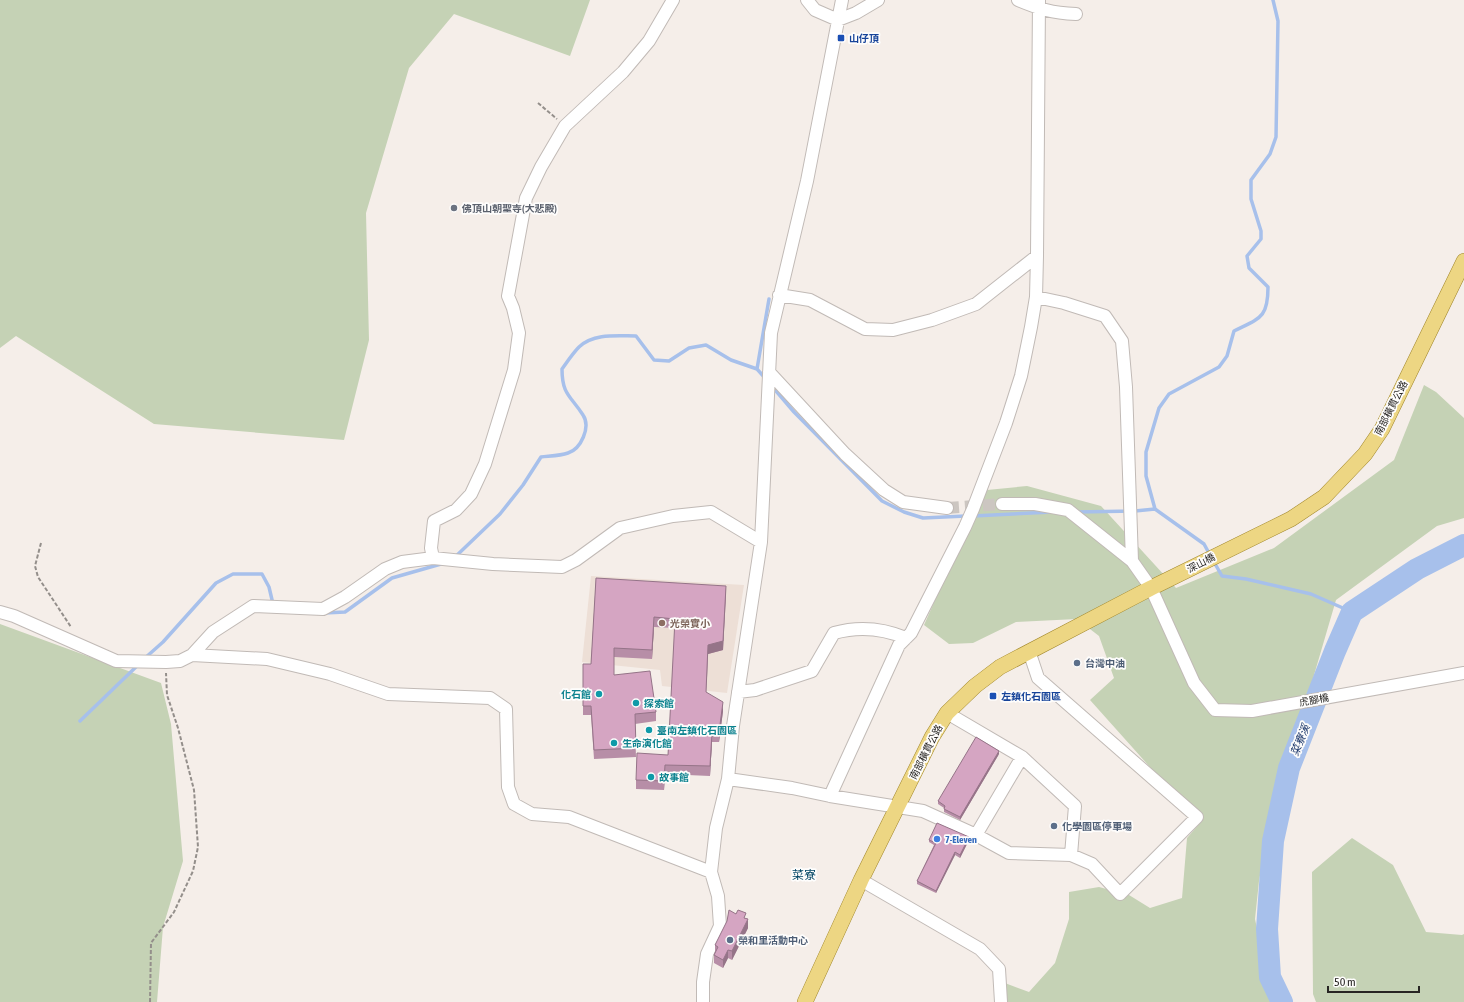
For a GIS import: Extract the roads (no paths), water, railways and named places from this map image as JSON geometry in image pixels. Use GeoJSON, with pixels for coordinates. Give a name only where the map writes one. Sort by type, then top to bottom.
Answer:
{"type":"FeatureCollection","features":[{"type":"Feature","properties":{"kind":"main road","name":"南部橫貫公路"},"geometry":{"type":"LineString","coordinates":[[1236,546],[1291,519],[1324,497],[1365,454],[1382,429],[1464,260]]}},
{"type":"Feature","properties":{"kind":"main road","name":"深山橋"},"geometry":{"type":"LineString","coordinates":[[1166,581],[1236,546]]}},
{"type":"Feature","properties":{"kind":"main road","name":"南部橫貫公路"},"geometry":{"type":"LineString","coordinates":[[805,1002],[861,880],[932,737],[947,713],[975,686],[1000,667],[1166,581]]}},
{"type":"Feature","properties":{"kind":"lane"},"geometry":{"type":"LineString","coordinates":[[433,558],[431,548],[434,521],[456,510],[471,494],[485,464],[496,424],[514,370],[519,333],[513,308],[508,296],[526,198],[541,166],[566,126],[623,72],[649,41],[673,0]]}},
{"type":"Feature","properties":{"kind":"lane"},"geometry":{"type":"LineString","coordinates":[[806,0],[815,10],[838,20],[856,13],[878,0]]}},
{"type":"Feature","properties":{"kind":"lane"},"geometry":{"type":"LineString","coordinates":[[703,1002],[703,982],[707,954],[720,926],[718,896],[711,872],[716,828],[728,779],[738,692],[761,542],[771,333],[807,181],[842,0]]}},
{"type":"Feature","properties":{"kind":"lane"},"geometry":{"type":"LineString","coordinates":[[1018,0],[1039,5],[1057,13],[1076,14]]}},
{"type":"Feature","properties":{"kind":"lane"},"geometry":{"type":"LineString","coordinates":[[830,796],[900,645],[911,633],[965,527],[1006,423],[1021,376],[1036,297],[1039,5]]}},
{"type":"Feature","properties":{"kind":"lane"},"geometry":{"type":"LineString","coordinates":[[779,295],[810,300],[843,319],[865,329],[893,330],[932,320],[976,304],[1037,256]]}},
{"type":"Feature","properties":{"kind":"lane"},"geometry":{"type":"LineString","coordinates":[[1036,297],[1064,303],[1105,316],[1122,341],[1126,386],[1132,562]]}},
{"type":"Feature","properties":{"kind":"lane"},"geometry":{"type":"LineString","coordinates":[[769,372],[845,454],[884,490],[903,502],[947,508]]}},
{"type":"Feature","properties":{"kind":"lane"},"geometry":{"type":"LineString","coordinates":[[1002,504],[1035,504],[1068,510],[1132,562],[1151,588]]}},
{"type":"Feature","properties":{"kind":"lane"},"geometry":{"type":"LineString","coordinates":[[0,612],[14,616],[116,661],[166,662],[180,660],[192,655],[213,632],[253,606],[323,609],[345,597],[385,569],[402,562],[433,558],[493,564],[562,567],[576,560],[620,528],[673,516],[711,512],[761,542]]}},
{"type":"Feature","properties":{"kind":"lane","name":"虎腳橋"},"geometry":{"type":"LineString","coordinates":[[1151,588],[1194,683],[1215,710],[1252,711],[1464,673]]}},
{"type":"Feature","properties":{"kind":"lane"},"geometry":{"type":"LineString","coordinates":[[738,692],[754,690],[812,671],[834,633],[849,629],[886,630],[906,638]]}},
{"type":"Feature","properties":{"kind":"lane"},"geometry":{"type":"LineString","coordinates":[[728,779],[792,788],[830,796],[923,811],[1009,852],[1072,855],[1092,864],[1120,894],[1197,816],[1038,678],[1029,651]]}},
{"type":"Feature","properties":{"kind":"lane"},"geometry":{"type":"LineString","coordinates":[[192,655],[267,659],[330,674],[388,694],[490,698],[506,709],[508,787],[514,804],[532,814],[570,816],[711,872]]}},
{"type":"Feature","properties":{"kind":"lane"},"geometry":{"type":"LineString","coordinates":[[947,713],[1022,757],[1074,806],[1072,855]]}},
{"type":"Feature","properties":{"kind":"lane"},"geometry":{"type":"LineString","coordinates":[[976,835],[1022,757]]}},
{"type":"Feature","properties":{"kind":"lane"},"geometry":{"type":"LineString","coordinates":[[861,880],[980,949],[999,969],[1001,1002]]}},
{"type":"Feature","properties":{"kind":"waterway"},"geometry":{"type":"LineString","coordinates":[[1155,509],[1146,476],[1146,452],[1159,408],[1169,394],[1219,367],[1227,356],[1234,331],[1261,316],[1268,297],[1268,287],[1249,268],[1247,256],[1261,239],[1261,231],[1251,199],[1251,180],[1270,154],[1276,137],[1278,21],[1273,0]]}},
{"type":"Feature","properties":{"kind":"waterway"},"geometry":{"type":"LineString","coordinates":[[757,369],[769,299]]}},
{"type":"Feature","properties":{"kind":"waterway"},"geometry":{"type":"LineString","coordinates":[[454,558],[500,514],[523,485],[541,457],[568,453],[573,451],[581,442],[585,431],[585,420],[565,390],[562,378],[562,369],[577,349],[585,343],[592,339],[606,336],[636,336],[654,360],[669,361],[689,348],[706,345],[731,360],[757,369],[766,379]]}},
{"type":"Feature","properties":{"kind":"waterway"},"geometry":{"type":"LineString","coordinates":[[771,385],[794,412],[882,501],[904,512],[923,518],[966,516]]}},
{"type":"Feature","properties":{"kind":"waterway"},"geometry":{"type":"LineString","coordinates":[[1076,512],[1135,511],[1155,509],[1204,544],[1210,555]]}},
{"type":"Feature","properties":{"kind":"waterway"},"geometry":{"type":"LineString","coordinates":[[973,516],[1052,512]]}},
{"type":"Feature","properties":{"kind":"waterway","name":"菜竂溪"},"geometry":{"type":"LineString","coordinates":[[1282,1002],[1270,977],[1267,929],[1273,841],[1289,768],[1335,651],[1352,612],[1417,569],[1464,545]]}},
{"type":"Feature","properties":{"kind":"waterway"},"geometry":{"type":"LineString","coordinates":[[1214,562],[1222,576],[1246,579],[1311,594],[1352,612]]}},
{"type":"Feature","properties":{"kind":"waterway"},"geometry":{"type":"LineString","coordinates":[[324,613],[345,612],[392,578],[441,564]]}},
{"type":"Feature","properties":{"kind":"waterway"},"geometry":{"type":"LineString","coordinates":[[145,658],[163,642],[216,583],[233,574],[262,574],[269,587],[273,604]]}},
{"type":"Feature","properties":{"kind":"waterway"},"geometry":{"type":"LineString","coordinates":[[80,721],[138,665]]}},
{"type":"Feature","properties":{"kind":"tunnel"},"geometry":{"type":"LineString","coordinates":[[947,508],[1002,504]]}},
{"type":"Feature","properties":{"kind":"place","name":"山仔頂"},"geometry":{"type":"Point","coordinates":[841,38]}},
{"type":"Feature","properties":{"kind":"place","name":"佛頂山朝聖寺(大悲殿)"},"geometry":{"type":"Point","coordinates":[454,208]}},
{"type":"Feature","properties":{"kind":"place","name":"光榮實小"},"geometry":{"type":"Point","coordinates":[662,623]}},
{"type":"Feature","properties":{"kind":"place","name":"台灣中油"},"geometry":{"type":"Point","coordinates":[1077,663]}},
{"type":"Feature","properties":{"kind":"place","name":"化石館"},"geometry":{"type":"Point","coordinates":[599,694]}},
{"type":"Feature","properties":{"kind":"place","name":"左鎮化石園區"},"geometry":{"type":"Point","coordinates":[993,696]}},
{"type":"Feature","properties":{"kind":"place","name":"探索館"},"geometry":{"type":"Point","coordinates":[636,703]}},
{"type":"Feature","properties":{"kind":"place","name":"臺南左鎮化石園區"},"geometry":{"type":"Point","coordinates":[649,730]}},
{"type":"Feature","properties":{"kind":"place","name":"生命演化館"},"geometry":{"type":"Point","coordinates":[614,743]}},
{"type":"Feature","properties":{"kind":"place","name":"故事館"},"geometry":{"type":"Point","coordinates":[651,777]}},
{"type":"Feature","properties":{"kind":"place","name":"化學園區停車場"},"geometry":{"type":"Point","coordinates":[1054,826]}},
{"type":"Feature","properties":{"kind":"place","name":"7-Eleven"},"geometry":{"type":"Point","coordinates":[937,839]}},
{"type":"Feature","properties":{"kind":"place","name":"榮和里活動中心"},"geometry":{"type":"Point","coordinates":[730,940]}},
{"type":"Feature","properties":{"kind":"district","name":"菜寮"},"geometry":{"type":"Point","coordinates":[804,875]}}]}
